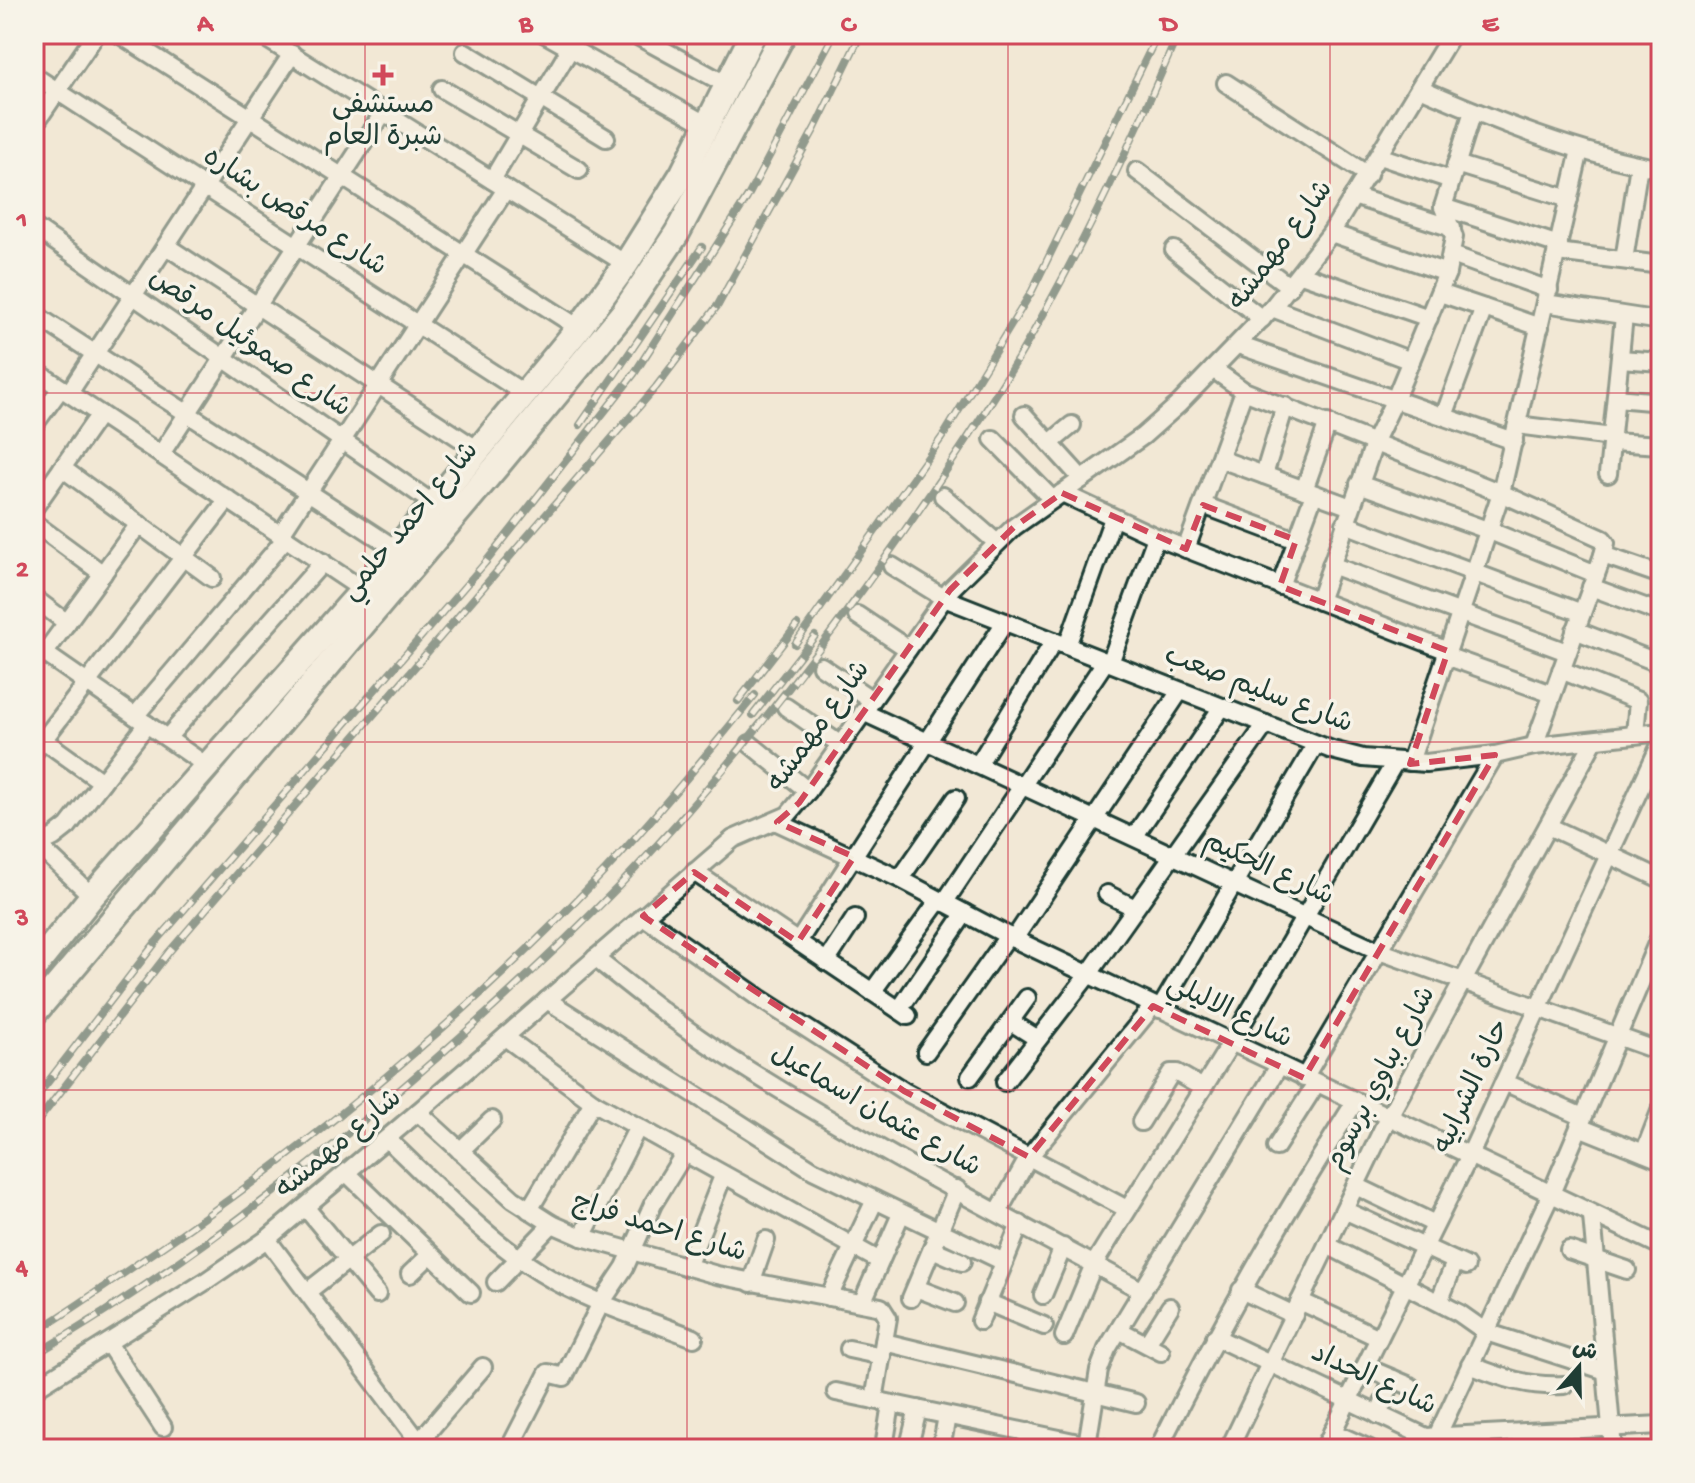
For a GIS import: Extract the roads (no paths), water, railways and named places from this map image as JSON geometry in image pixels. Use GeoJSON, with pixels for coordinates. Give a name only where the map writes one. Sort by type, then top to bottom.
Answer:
{"type":"FeatureCollection","features":[{"type":"Feature","properties":{"kind":"main road","name":"شارع احمد حلمي"},"geometry":{"type":"LineString","coordinates":[[34,968],[92,896],[363,590],[579,328],[626,264],[669,196],[709,126],[753,34]]}},
{"type":"Feature","properties":{"kind":"main road","name":"شارع احمد حلمي"},"geometry":{"type":"LineString","coordinates":[[34,1013],[624,312],[677,233],[783,34]]}},
{"type":"Feature","properties":{"kind":"street"},"geometry":{"type":"LineString","coordinates":[[34,125],[96,34]]}},
{"type":"Feature","properties":{"kind":"street"},"geometry":{"type":"LineString","coordinates":[[119,34],[579,328]]}},
{"type":"Feature","properties":{"kind":"street"},"geometry":{"type":"LineString","coordinates":[[259,34],[626,264]]}},
{"type":"Feature","properties":{"kind":"street"},"geometry":{"type":"LineString","coordinates":[[545,34],[574,41],[709,126]]}},
{"type":"Feature","properties":{"kind":"street"},"geometry":{"type":"LineString","coordinates":[[634,34],[729,86]]}},
{"type":"Feature","properties":{"kind":"street","name":"شارع مهمشه"},"geometry":{"type":"LineString","coordinates":[[34,1389],[267,1239],[733,839],[788,815],[944,598],[996,542],[1143,436],[1238,345],[1290,287],[1331,233],[1452,34]]}},
{"type":"Feature","properties":{"kind":"street"},"geometry":{"type":"LineString","coordinates":[[92,896],[36,846],[68,826],[102,782],[141,720],[283,536],[462,254],[499,184],[519,135],[574,41]]}},
{"type":"Feature","properties":{"kind":"street"},"geometry":{"type":"LineString","coordinates":[[465,52],[606,138]]}},
{"type":"Feature","properties":{"kind":"street"},"geometry":{"type":"LineString","coordinates":[[34,425],[95,353],[292,54]]}},
{"type":"Feature","properties":{"kind":"street","name":"شارع مرقص بشاره"},"geometry":{"type":"LineString","coordinates":[[34,76],[525,394]]}},
{"type":"Feature","properties":{"kind":"street"},"geometry":{"type":"LineString","coordinates":[[1226,83],[1368,175]]}},
{"type":"Feature","properties":{"kind":"street"},"geometry":{"type":"LineString","coordinates":[[1420,88],[1580,150],[1661,169]]}},
{"type":"Feature","properties":{"kind":"street"},"geometry":{"type":"LineString","coordinates":[[442,89],[579,170]]}},
{"type":"Feature","properties":{"kind":"street"},"geometry":{"type":"LineString","coordinates":[[1319,601],[1375,441],[1447,273],[1452,255],[1452,228],[1443,207],[1473,111]]}},
{"type":"Feature","properties":{"kind":"street"},"geometry":{"type":"LineString","coordinates":[[161,454],[383,113]]}},
{"type":"Feature","properties":{"kind":"street"},"geometry":{"type":"LineString","coordinates":[[1064,1336],[1094,1264],[1402,762],[1447,653],[1490,531],[1580,150]]}},
{"type":"Feature","properties":{"kind":"street"},"geometry":{"type":"LineString","coordinates":[[1379,156],[1569,199]]}},
{"type":"Feature","properties":{"kind":"street"},"geometry":{"type":"LineString","coordinates":[[1624,260],[1639,165]]}},
{"type":"Feature","properties":{"kind":"street"},"geometry":{"type":"LineString","coordinates":[[1137,171],[1290,287]]}},
{"type":"Feature","properties":{"kind":"street"},"geometry":{"type":"LineString","coordinates":[[1353,196],[1452,228]]}},
{"type":"Feature","properties":{"kind":"street"},"geometry":{"type":"LineString","coordinates":[[1443,207],[1558,248],[1661,265]]}},
{"type":"Feature","properties":{"kind":"street","name":"شارع صموئيل مرقص"},"geometry":{"type":"LineString","coordinates":[[34,227],[434,504]]}},
{"type":"Feature","properties":{"kind":"street"},"geometry":{"type":"LineString","coordinates":[[1331,233],[1447,273]]}},
{"type":"Feature","properties":{"kind":"street"},"geometry":{"type":"LineString","coordinates":[[166,246],[478,450]]}},
{"type":"Feature","properties":{"kind":"street"},"geometry":{"type":"LineString","coordinates":[[1174,250],[1267,314],[1411,361]]}},
{"type":"Feature","properties":{"kind":"street"},"geometry":{"type":"LineString","coordinates":[[1452,255],[1547,296],[1624,316],[1661,321]]}},
{"type":"Feature","properties":{"kind":"street"},"geometry":{"type":"LineString","coordinates":[[1301,274],[1429,318]]}},
{"type":"Feature","properties":{"kind":"street"},"geometry":{"type":"LineString","coordinates":[[1440,293],[1540,327]]}},
{"type":"Feature","properties":{"kind":"street"},"geometry":{"type":"LineString","coordinates":[[1444,416],[1484,308]]}},
{"type":"Feature","properties":{"kind":"street"},"geometry":{"type":"LineString","coordinates":[[34,314],[396,549]]}},
{"type":"Feature","properties":{"kind":"street"},"geometry":{"type":"LineString","coordinates":[[1608,474],[1624,316]]}},
{"type":"Feature","properties":{"kind":"street"},"geometry":{"type":"LineString","coordinates":[[1238,345],[1444,416],[1515,433],[1661,445]]}},
{"type":"Feature","properties":{"kind":"street"},"geometry":{"type":"LineString","coordinates":[[1620,359],[1661,362]]}},
{"type":"Feature","properties":{"kind":"street"},"geometry":{"type":"LineString","coordinates":[[1213,369],[1244,391],[1375,441],[1603,539],[1606,543],[1603,555],[1534,746]]}},
{"type":"Feature","properties":{"kind":"street"},"geometry":{"type":"LineString","coordinates":[[34,370],[363,590]]}},
{"type":"Feature","properties":{"kind":"street"},"geometry":{"type":"LineString","coordinates":[[1186,549],[1244,391]]}},
{"type":"Feature","properties":{"kind":"street"},"geometry":{"type":"LineString","coordinates":[[1616,398],[1661,402]]}},
{"type":"Feature","properties":{"kind":"street"},"geometry":{"type":"LineString","coordinates":[[1264,475],[1285,406]]}},
{"type":"Feature","properties":{"kind":"street"},"geometry":{"type":"LineString","coordinates":[[34,508],[100,414]]}},
{"type":"Feature","properties":{"kind":"street"},"geometry":{"type":"LineString","coordinates":[[1024,415],[1082,479]]}},
{"type":"Feature","properties":{"kind":"street"},"geometry":{"type":"LineString","coordinates":[[1280,586],[1328,423]]}},
{"type":"Feature","properties":{"kind":"street"},"geometry":{"type":"LineString","coordinates":[[1050,443],[1072,425]]}},
{"type":"Feature","properties":{"kind":"street"},"geometry":{"type":"LineString","coordinates":[[993,439],[1057,496],[1552,694]]}},
{"type":"Feature","properties":{"kind":"street"},"geometry":{"type":"LineString","coordinates":[[1220,459],[1309,492],[1348,516],[1475,574],[1582,613]]}},
{"type":"Feature","properties":{"kind":"street"},"geometry":{"type":"LineString","coordinates":[[62,468],[212,578]]}},
{"type":"Feature","properties":{"kind":"street"},"geometry":{"type":"LineString","coordinates":[[1359,484],[1490,531],[1661,613]]}},
{"type":"Feature","properties":{"kind":"street"},"geometry":{"type":"LineString","coordinates":[[943,496],[996,542]]}},
{"type":"Feature","properties":{"kind":"street"},"geometry":{"type":"LineString","coordinates":[[102,782],[37,742],[87,683],[228,499]]}},
{"type":"Feature","properties":{"kind":"street"},"geometry":{"type":"LineString","coordinates":[[1203,505],[1296,540]]}},
{"type":"Feature","properties":{"kind":"street"},"geometry":{"type":"LineString","coordinates":[[978,765],[1060,644],[1113,518]]}},
{"type":"Feature","properties":{"kind":"street"},"geometry":{"type":"LineString","coordinates":[[34,523],[103,574]]}},
{"type":"Feature","properties":{"kind":"street"},"geometry":{"type":"LineString","coordinates":[[139,524],[67,623],[39,650],[207,766]]}},
{"type":"Feature","properties":{"kind":"street"},"geometry":{"type":"LineString","coordinates":[[872,992],[942,901],[1108,662],[1156,537]]}},
{"type":"Feature","properties":{"kind":"street"},"geometry":{"type":"LineString","coordinates":[[1603,555],[1661,575]]}},
{"type":"Feature","properties":{"kind":"street"},"geometry":{"type":"LineString","coordinates":[[167,738],[323,562]]}},
{"type":"Feature","properties":{"kind":"street"},"geometry":{"type":"LineString","coordinates":[[1331,565],[1567,652]]}},
{"type":"Feature","properties":{"kind":"street","name":"شارع سليم صعب"},"geometry":{"type":"LineString","coordinates":[[892,566],[944,598],[1316,744],[1363,758],[1402,762],[1458,760],[1534,746],[1661,732]]}},
{"type":"Feature","properties":{"kind":"street"},"geometry":{"type":"LineString","coordinates":[[34,598],[67,623]]}},
{"type":"Feature","properties":{"kind":"street"},"geometry":{"type":"LineString","coordinates":[[857,615],[908,649]]}},
{"type":"Feature","properties":{"kind":"street"},"geometry":{"type":"LineString","coordinates":[[798,942],[1005,622]]}},
{"type":"Feature","properties":{"kind":"street"},"geometry":{"type":"LineString","coordinates":[[1575,630],[1661,664]]}},
{"type":"Feature","properties":{"kind":"street","name":"شارع الحكيم"},"geometry":{"type":"LineString","coordinates":[[821,666],[868,706],[928,742],[1379,951],[1661,1052]]}},
{"type":"Feature","properties":{"kind":"street"},"geometry":{"type":"LineString","coordinates":[[1561,670],[1638,701],[1635,734]]}},
{"type":"Feature","properties":{"kind":"street"},"geometry":{"type":"LineString","coordinates":[[926,1052],[1011,938],[1180,691]]}},
{"type":"Feature","properties":{"kind":"street"},"geometry":{"type":"LineString","coordinates":[[786,707],[841,745]]}},
{"type":"Feature","properties":{"kind":"street"},"geometry":{"type":"LineString","coordinates":[[1134,837],[1222,707]]}},
{"type":"Feature","properties":{"kind":"street"},"geometry":{"type":"LineString","coordinates":[[1005,1082],[1088,975],[1266,724]]}},
{"type":"Feature","properties":{"kind":"street","name":"شارع بباوي برسوم"},"geometry":{"type":"LineString","coordinates":[[1231,1449],[1388,1118],[1594,741]]}},
{"type":"Feature","properties":{"kind":"street","name":"حارة الشرابيه"},"geometry":{"type":"LineString","coordinates":[[1324,1449],[1469,1157],[1661,743]]}},
{"type":"Feature","properties":{"kind":"street"},"geometry":{"type":"LineString","coordinates":[[750,744],[808,791]]}},
{"type":"Feature","properties":{"kind":"street"},"geometry":{"type":"LineString","coordinates":[[998,1212],[1029,1157],[1156,1007],[1316,744]]}},
{"type":"Feature","properties":{"kind":"street"},"geometry":{"type":"LineString","coordinates":[[1276,1147],[1379,951],[1495,755]]}},
{"type":"Feature","properties":{"kind":"street"},"geometry":{"type":"LineString","coordinates":[[900,879],[956,798]]}},
{"type":"Feature","properties":{"kind":"street","name":"شارع الاليلي"},"geometry":{"type":"LineString","coordinates":[[777,822],[900,879],[1088,975],[1661,1246]]}},
{"type":"Feature","properties":{"kind":"street"},"geometry":{"type":"LineString","coordinates":[[1548,826],[1661,879]]}},
{"type":"Feature","properties":{"kind":"street"},"geometry":{"type":"LineString","coordinates":[[694,872],[904,1013],[965,913]]}},
{"type":"Feature","properties":{"kind":"street"},"geometry":{"type":"LineString","coordinates":[[1107,894],[1135,908]]}},
{"type":"Feature","properties":{"kind":"street"},"geometry":{"type":"LineString","coordinates":[[643,916],[759,998],[904,1091],[1127,1209]]}},
{"type":"Feature","properties":{"kind":"street"},"geometry":{"type":"LineString","coordinates":[[826,962],[855,918]]}},
{"type":"Feature","properties":{"kind":"street"},"geometry":{"type":"LineString","coordinates":[[1433,1444],[1550,1196],[1617,1036],[1657,955],[1661,934]]}},
{"type":"Feature","properties":{"kind":"street","name":"شارع عثمان اسماعيل"},"geometry":{"type":"LineString","coordinates":[[595,958],[730,1059],[853,1133],[1143,1291]]}},
{"type":"Feature","properties":{"kind":"street"},"geometry":{"type":"LineString","coordinates":[[970,1077],[1027,998]]}},
{"type":"Feature","properties":{"kind":"street"},"geometry":{"type":"LineString","coordinates":[[547,1000],[813,1170],[1004,1262]]}},
{"type":"Feature","properties":{"kind":"street"},"geometry":{"type":"LineString","coordinates":[[1011,1022],[1038,1039]]}},
{"type":"Feature","properties":{"kind":"street"},"geometry":{"type":"LineString","coordinates":[[505,1037],[593,1102],[880,1261]]}},
{"type":"Feature","properties":{"kind":"street"},"geometry":{"type":"LineString","coordinates":[[836,1392],[947,1416],[1028,1440],[1088,1447],[1099,1370],[1119,1330],[1279,1066]]}},
{"type":"Feature","properties":{"kind":"street"},"geometry":{"type":"LineString","coordinates":[[1141,1122],[1171,1073],[1177,1073],[1203,1088]]}},
{"type":"Feature","properties":{"kind":"street"},"geometry":{"type":"LineString","coordinates":[[1504,1082],[1661,1160]]}},
{"type":"Feature","properties":{"kind":"street"},"geometry":{"type":"LineString","coordinates":[[529,1210],[593,1102]]}},
{"type":"Feature","properties":{"kind":"street"},"geometry":{"type":"LineString","coordinates":[[1158,1449],[1241,1290],[1355,1102]]}},
{"type":"Feature","properties":{"kind":"street"},"geometry":{"type":"LineString","coordinates":[[1644,1153],[1661,1109]]}},
{"type":"Feature","properties":{"kind":"street","name":"شارع احمد فراج"},"geometry":{"type":"LineString","coordinates":[[418,1112],[492,1182],[529,1210],[582,1237],[751,1283],[869,1304]]}},
{"type":"Feature","properties":{"kind":"street"},"geometry":{"type":"LineString","coordinates":[[460,1151],[492,1120]]}},
{"type":"Feature","properties":{"kind":"street"},"geometry":{"type":"LineString","coordinates":[[582,1237],[638,1127]]}},
{"type":"Feature","properties":{"kind":"street"},"geometry":{"type":"LineString","coordinates":[[387,1139],[519,1258],[570,1289],[694,1338]]}},
{"type":"Feature","properties":{"kind":"street"},"geometry":{"type":"LineString","coordinates":[[509,1449],[548,1373],[564,1377],[601,1303],[633,1251],[653,1204],[684,1154]]}},
{"type":"Feature","properties":{"kind":"street"},"geometry":{"type":"LineString","coordinates":[[347,1173],[471,1293]]}},
{"type":"Feature","properties":{"kind":"street"},"geometry":{"type":"LineString","coordinates":[[687,1267],[723,1176]]}},
{"type":"Feature","properties":{"kind":"street"},"geometry":{"type":"LineString","coordinates":[[1356,1186],[1435,1224]]}},
{"type":"Feature","properties":{"kind":"street"},"geometry":{"type":"LineString","coordinates":[[955,1303],[914,1293],[957,1189]]}},
{"type":"Feature","properties":{"kind":"street"},"geometry":{"type":"LineString","coordinates":[[829,1297],[875,1200]]}},
{"type":"Feature","properties":{"kind":"street"},"geometry":{"type":"LineString","coordinates":[[306,1208],[377,1294]]}},
{"type":"Feature","properties":{"kind":"street"},"geometry":{"type":"LineString","coordinates":[[1344,1210],[1461,1264],[1439,1302]]}},
{"type":"Feature","properties":{"kind":"street"},"geometry":{"type":"LineString","coordinates":[[884,1447],[883,1349],[888,1318],[884,1310],[869,1304],[880,1261],[901,1214]]}},
{"type":"Feature","properties":{"kind":"street"},"geometry":{"type":"LineString","coordinates":[[1592,1216],[1613,1449]]}},
{"type":"Feature","properties":{"kind":"street"},"geometry":{"type":"LineString","coordinates":[[496,1282],[552,1224]]}},
{"type":"Feature","properties":{"kind":"street"},"geometry":{"type":"LineString","coordinates":[[980,1321],[1020,1224]]}},
{"type":"Feature","properties":{"kind":"street"},"geometry":{"type":"LineString","coordinates":[[307,1292],[381,1234]]}},
{"type":"Feature","properties":{"kind":"street"},"geometry":{"type":"LineString","coordinates":[[267,1239],[416,1446],[483,1367]]}},
{"type":"Feature","properties":{"kind":"street"},"geometry":{"type":"LineString","coordinates":[[751,1283],[766,1240]]}},
{"type":"Feature","properties":{"kind":"street"},"geometry":{"type":"LineString","coordinates":[[1327,1245],[1439,1302],[1486,1332],[1606,1371]]}},
{"type":"Feature","properties":{"kind":"street"},"geometry":{"type":"LineString","coordinates":[[1043,1295],[1063,1247]]}},
{"type":"Feature","properties":{"kind":"street"},"geometry":{"type":"LineString","coordinates":[[932,1249],[962,1262]]}},
{"type":"Feature","properties":{"kind":"street"},"geometry":{"type":"LineString","coordinates":[[1569,1250],[1627,1270]]}},
{"type":"Feature","properties":{"kind":"street"},"geometry":{"type":"LineString","coordinates":[[410,1274],[430,1255]]}},
{"type":"Feature","properties":{"kind":"street"},"geometry":{"type":"LineString","coordinates":[[1241,1290],[1379,1338]]}},
{"type":"Feature","properties":{"kind":"street"},"geometry":{"type":"LineString","coordinates":[[987,1302],[1044,1326]]}},
{"type":"Feature","properties":{"kind":"street"},"geometry":{"type":"LineString","coordinates":[[1119,1330],[1154,1348],[1170,1307]]}},
{"type":"Feature","properties":{"kind":"street","name":"شارع الحداد"},"geometry":{"type":"LineString","coordinates":[[1215,1337],[1433,1444],[1661,1425]]}},
{"type":"Feature","properties":{"kind":"street"},"geometry":{"type":"LineString","coordinates":[[108,1343],[163,1427]]}},
{"type":"Feature","properties":{"kind":"street"},"geometry":{"type":"LineString","coordinates":[[849,1349],[883,1349],[1136,1403]]}},
{"type":"Feature","properties":{"kind":"street"},"geometry":{"type":"LineString","coordinates":[[1470,1365],[1514,1382],[1564,1385]]}},
{"type":"Feature","properties":{"kind":"street"},"geometry":{"type":"LineString","coordinates":[[1365,1367],[1410,1386]]}},
{"type":"Feature","properties":{"kind":"street"},"geometry":{"type":"LineString","coordinates":[[1378,1415],[1393,1379]]}},
{"type":"Feature","properties":{"kind":"street"},"geometry":{"type":"LineString","coordinates":[[909,1446],[918,1409]]}},
{"type":"Feature","properties":{"kind":"street"},"geometry":{"type":"LineString","coordinates":[[941,1449],[947,1416]]}},
{"type":"Feature","properties":{"kind":"street"},"geometry":{"type":"LineString","coordinates":[[1332,1432],[1370,1449]]}},
{"type":"Feature","properties":{"kind":"railway"},"geometry":{"type":"LineString","coordinates":[[34,1100],[156,942],[485,563],[634,374],[747,198],[834,34]]}},
{"type":"Feature","properties":{"kind":"railway"},"geometry":{"type":"LineString","coordinates":[[34,1126],[169,952],[656,387],[718,305],[815,128],[861,34]]}},
{"type":"Feature","properties":{"kind":"railway"},"geometry":{"type":"LineString","coordinates":[[795,644],[945,433],[1032,291],[1158,34]]}},
{"type":"Feature","properties":{"kind":"railway"},"geometry":{"type":"LineString","coordinates":[[34,1355],[167,1271],[294,1177],[375,1111],[559,945],[618,887],[695,803],[837,625],[923,505],[999,390],[1085,235],[1134,135],[1178,34]]}},
{"type":"Feature","properties":{"kind":"railway"},"geometry":{"type":"LineString","coordinates":[[580,425],[702,247]]}},
{"type":"Feature","properties":{"kind":"railway"},"geometry":{"type":"LineString","coordinates":[[738,701],[797,625]]}},
{"type":"Feature","properties":{"kind":"railway"},"geometry":{"type":"LineString","coordinates":[[753,715],[815,636]]}},
{"type":"Feature","properties":{"kind":"railway"},"geometry":{"type":"LineString","coordinates":[[34,1333],[263,1175],[439,1031],[602,874],[755,695]]}},
{"type":"Feature","properties":{"kind":"place","name":"مستشفى شبرة العام"},"geometry":{"type":"Point","coordinates":[383,75]}}]}
